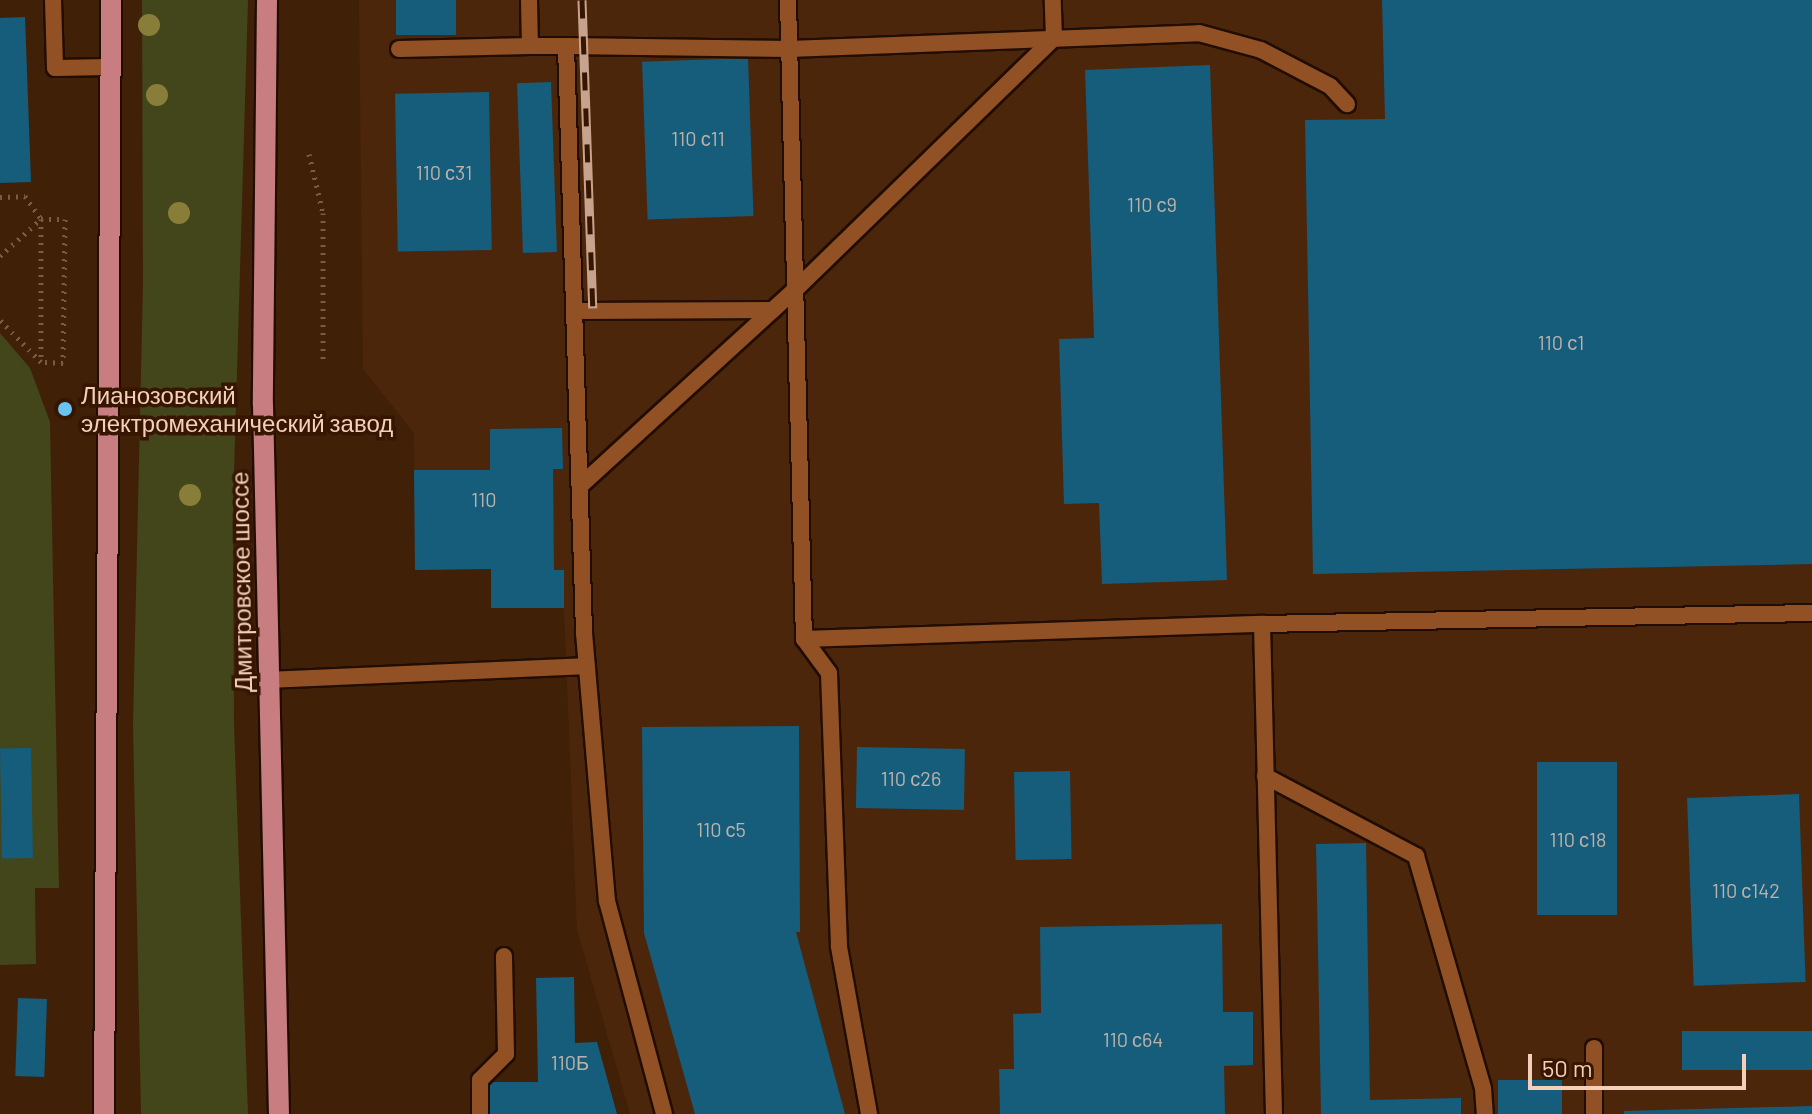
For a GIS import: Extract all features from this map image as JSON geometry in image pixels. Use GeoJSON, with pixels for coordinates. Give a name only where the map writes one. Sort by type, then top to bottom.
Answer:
{"type":"FeatureCollection","features":[{"type":"Feature","properties":{"kind":"main road"},"geometry":{"type":"LineString","coordinates":[[104,1114],[111,0]]}},
{"type":"Feature","properties":{"kind":"main road","name":"Дмитровское шоссе"},"geometry":{"type":"LineString","coordinates":[[267,0],[262,296],[279,1114]]}},
{"type":"Feature","properties":{"kind":"lane"},"geometry":{"type":"LineString","coordinates":[[53,0],[55,68],[110,67]]}},
{"type":"Feature","properties":{"kind":"lane"},"geometry":{"type":"LineString","coordinates":[[529,0],[530,46]]}},
{"type":"Feature","properties":{"kind":"lane"},"geometry":{"type":"LineString","coordinates":[[788,0],[804,639],[829,673],[839,947],[868,1107],[878,1114]]}},
{"type":"Feature","properties":{"kind":"lane"},"geometry":{"type":"LineString","coordinates":[[580,486],[795,290],[1054,38],[1053,0]]}},
{"type":"Feature","properties":{"kind":"lane"},"geometry":{"type":"LineString","coordinates":[[399,49],[530,46],[789,49],[1199,33],[1261,50],[1330,86],[1347,104]]}},
{"type":"Feature","properties":{"kind":"lane"},"geometry":{"type":"LineString","coordinates":[[566,46],[587,666],[607,901],[664,1114]]}},
{"type":"Feature","properties":{"kind":"lane"},"geometry":{"type":"LineString","coordinates":[[575,311],[773,310]]}},
{"type":"Feature","properties":{"kind":"lane"},"geometry":{"type":"LineString","coordinates":[[804,639],[1262,624],[1812,613]]}},
{"type":"Feature","properties":{"kind":"lane"},"geometry":{"type":"LineString","coordinates":[[1262,624],[1274,1114]]}},
{"type":"Feature","properties":{"kind":"lane"},"geometry":{"type":"LineString","coordinates":[[269,680],[587,666]]}},
{"type":"Feature","properties":{"kind":"lane"},"geometry":{"type":"LineString","coordinates":[[1265,776],[1416,856],[1483,1088],[1485,1114]]}},
{"type":"Feature","properties":{"kind":"lane"},"geometry":{"type":"LineString","coordinates":[[480,1114],[480,1080],[506,1054],[504,956]]}},
{"type":"Feature","properties":{"kind":"lane"},"geometry":{"type":"LineString","coordinates":[[1594,1048],[1594,1114]]}},
{"type":"Feature","properties":{"kind":"path"},"geometry":{"type":"LineString","coordinates":[[309,154],[323,213],[323,361]]}},
{"type":"Feature","properties":{"kind":"path"},"geometry":{"type":"LineString","coordinates":[[0,197],[25,196],[41,219],[41,362]]}},
{"type":"Feature","properties":{"kind":"path"},"geometry":{"type":"LineString","coordinates":[[0,256],[41,219],[65,219],[63,363],[41,362],[0,320]]}},
{"type":"Feature","properties":{"kind":"shaded area","name":"Лианозовский электромеханический завод"},"geometry":{"type":"Polygon","coordinates":[[[359,0],[1812,0],[1812,1114],[630,1114],[577,929],[564,608],[491,608],[491,569],[415,570],[414,433],[363,369],[359,0]]]}},
{"type":"Feature","properties":{"kind":"green space"},"geometry":{"type":"Polygon","coordinates":[[[142,0],[248,0],[233,507],[234,726],[248,1114],[141,1114],[133,725],[143,284],[142,0]]]}},
{"type":"Feature","properties":{"kind":"green space"},"geometry":{"type":"Polygon","coordinates":[[[0,333],[30,368],[50,422],[59,888],[35,888],[36,964],[0,965],[0,333]]]}},
{"type":"Feature","properties":{"kind":"building"},"geometry":{"type":"Polygon","coordinates":[[[396,0],[456,0],[456,35],[396,35],[396,0]]]}},
{"type":"Feature","properties":{"kind":"building"},"geometry":{"type":"Polygon","coordinates":[[[1382,0],[1812,0],[1812,564],[1313,574],[1305,120],[1385,119],[1382,0]]]}},
{"type":"Feature","properties":{"kind":"building"},"geometry":{"type":"Polygon","coordinates":[[[25,17],[31,182],[0,183],[0,18],[25,17]]]}},
{"type":"Feature","properties":{"kind":"building"},"geometry":{"type":"Polygon","coordinates":[[[748,58],[754,216],[648,220],[642,62],[748,58]]]}},
{"type":"Feature","properties":{"kind":"building"},"geometry":{"type":"Polygon","coordinates":[[[1210,65],[1227,580],[1102,584],[1099,503],[1064,504],[1059,339],[1094,338],[1085,70],[1210,65]]]}},
{"type":"Feature","properties":{"kind":"building"},"geometry":{"type":"Polygon","coordinates":[[[551,82],[557,252],[523,253],[517,83],[551,82]]]}},
{"type":"Feature","properties":{"kind":"building"},"geometry":{"type":"Polygon","coordinates":[[[489,92],[492,250],[398,252],[395,94],[489,92]]]}},
{"type":"Feature","properties":{"kind":"building"},"geometry":{"type":"Polygon","coordinates":[[[562,428],[563,469],[553,469],[554,570],[564,570],[564,608],[491,608],[491,569],[415,570],[414,470],[490,470],[490,429],[562,428]]]}},
{"type":"Feature","properties":{"kind":"building"},"geometry":{"type":"Polygon","coordinates":[[[799,726],[800,932],[796,932],[845,1114],[695,1114],[644,933],[642,727],[799,726]]]}},
{"type":"Feature","properties":{"kind":"building"},"geometry":{"type":"Polygon","coordinates":[[[857,747],[965,749],[964,810],[856,808],[857,747]]]}},
{"type":"Feature","properties":{"kind":"building"},"geometry":{"type":"Polygon","coordinates":[[[31,748],[33,858],[2,859],[0,749],[31,748]]]}},
{"type":"Feature","properties":{"kind":"building"},"geometry":{"type":"Polygon","coordinates":[[[1537,762],[1617,762],[1617,915],[1537,915],[1537,762]]]}},
{"type":"Feature","properties":{"kind":"building"},"geometry":{"type":"Polygon","coordinates":[[[1070,771],[1072,859],[1016,860],[1014,772],[1070,771]]]}},
{"type":"Feature","properties":{"kind":"building"},"geometry":{"type":"Polygon","coordinates":[[[1799,794],[1806,982],[1694,986],[1687,798],[1799,794]]]}},
{"type":"Feature","properties":{"kind":"building"},"geometry":{"type":"Polygon","coordinates":[[[1366,843],[1370,1100],[1461,1098],[1461,1114],[1321,1114],[1316,844],[1366,843]]]}},
{"type":"Feature","properties":{"kind":"building"},"geometry":{"type":"Polygon","coordinates":[[[1222,924],[1223,1012],[1253,1012],[1253,1065],[1224,1066],[1225,1114],[1000,1114],[999,1069],[1014,1069],[1013,1014],[1041,1013],[1040,927],[1222,924]]]}},
{"type":"Feature","properties":{"kind":"building"},"geometry":{"type":"Polygon","coordinates":[[[574,977],[575,1043],[597,1042],[617,1114],[488,1114],[488,1082],[538,1082],[536,978],[574,977]]]}},
{"type":"Feature","properties":{"kind":"building"},"geometry":{"type":"Polygon","coordinates":[[[18,998],[47,999],[44,1077],[15,1076],[18,998]]]}},
{"type":"Feature","properties":{"kind":"building"},"geometry":{"type":"Polygon","coordinates":[[[1682,1031],[1812,1031],[1812,1070],[1682,1070],[1682,1031]]]}},
{"type":"Feature","properties":{"kind":"building"},"geometry":{"type":"Polygon","coordinates":[[[1498,1080],[1562,1080],[1562,1114],[1498,1114],[1498,1080]]]}},
{"type":"Feature","properties":{"kind":"building"},"geometry":{"type":"Polygon","coordinates":[[[1812,1106],[1812,1114],[1624,1114],[1624,1111],[1812,1106]]]}},
{"type":"Feature","properties":{"kind":"railway"},"geometry":{"type":"LineString","coordinates":[[582,0],[593,308]]}},
{"type":"Feature","properties":{"kind":"place","name":"Лианозовский электромеханический завод"},"geometry":{"type":"Point","coordinates":[65,409]}}]}
